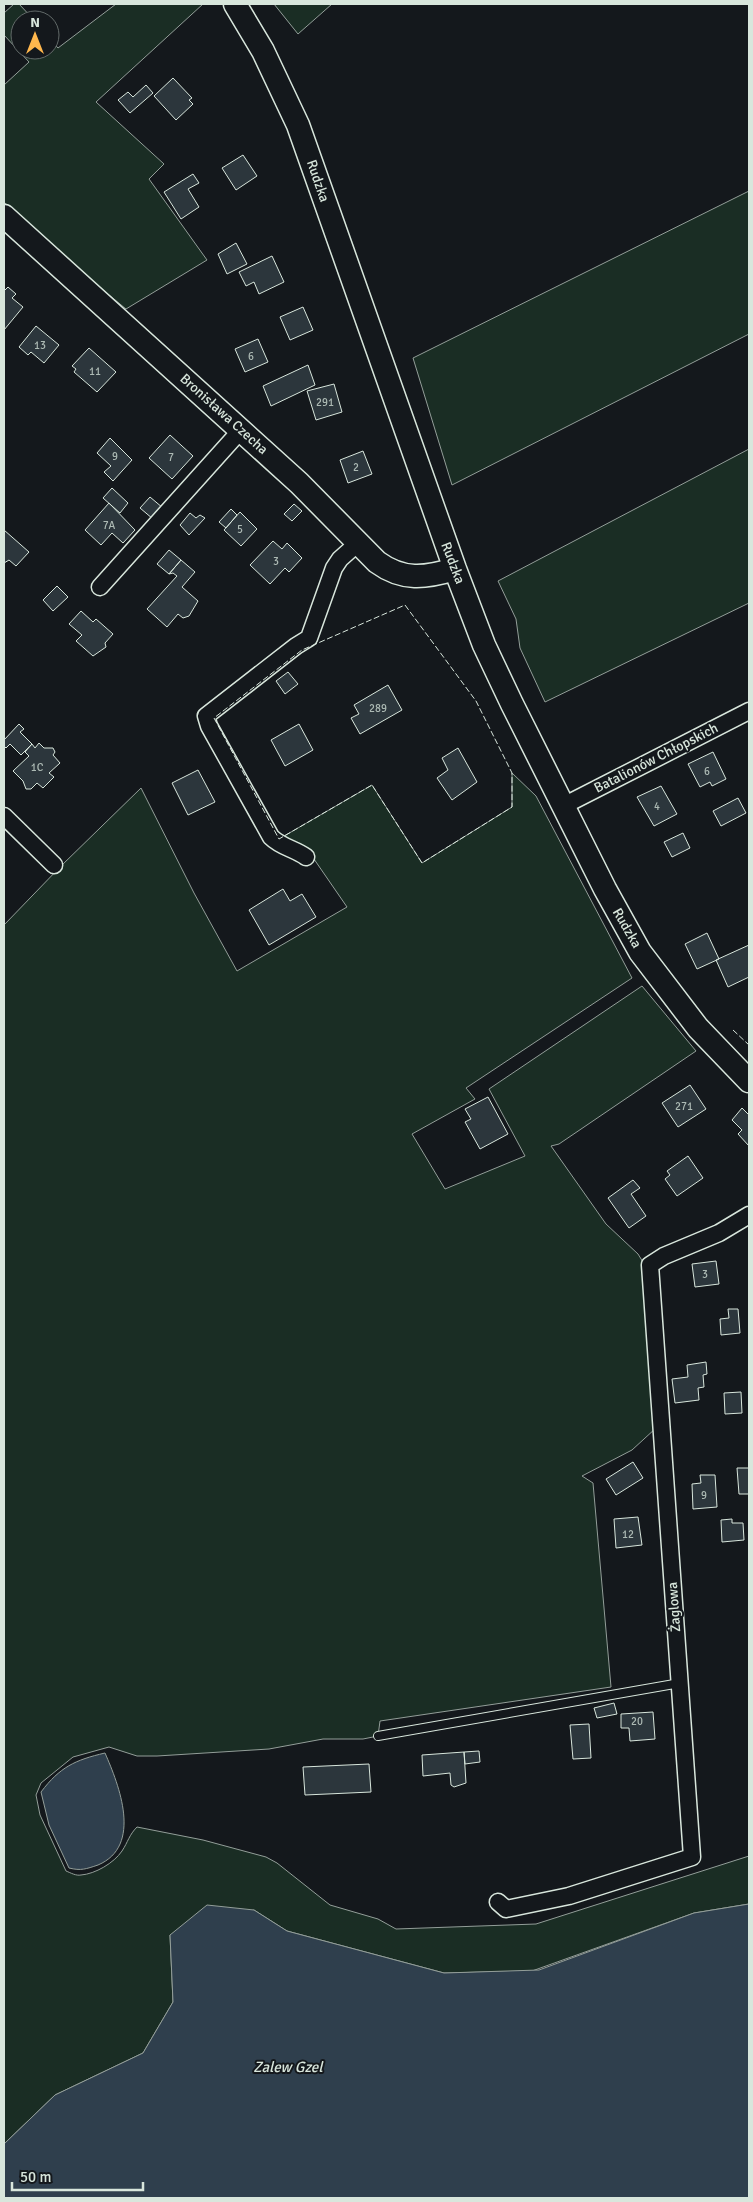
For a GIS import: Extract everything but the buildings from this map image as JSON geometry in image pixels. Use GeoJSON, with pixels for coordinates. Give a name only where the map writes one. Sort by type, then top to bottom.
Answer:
{"type":"FeatureCollection","features":[{"type":"Feature","properties":{"kind":"main road","name":"Rudzka"},"geometry":{"type":"LineString","coordinates":[[234,4],[270,66],[298,125],[455,569],[494,667],[620,919],[652,969],[698,1028],[749,1080]]}},
{"type":"Feature","properties":{"kind":"main road","name":"Bronisława Czecha"},"geometry":{"type":"LineString","coordinates":[[4,216],[300,483],[376,562],[402,576],[422,577],[455,569]]}},
{"type":"Feature","properties":{"kind":"street"},"geometry":{"type":"LineString","coordinates":[[100,587],[241,430]]}},
{"type":"Feature","properties":{"kind":"street"},"geometry":{"type":"LineString","coordinates":[[306,857],[297,851],[279,845],[271,837],[209,726],[206,716],[309,638],[334,568],[340,558],[358,543]]}},
{"type":"Feature","properties":{"kind":"street","name":"Batalionów Chłopskich"},"geometry":{"type":"LineString","coordinates":[[563,806],[749,711]]}},
{"type":"Feature","properties":{"kind":"street"},"geometry":{"type":"LineString","coordinates":[[4,816],[54,865]]}},
{"type":"Feature","properties":{"kind":"street","name":"Żaglowa"},"geometry":{"type":"LineString","coordinates":[[498,1902],[506,1909],[569,1896],[692,1857],[650,1265],[664,1256],[719,1233],[749,1215]]}},
{"type":"Feature","properties":{"kind":"lane"},"geometry":{"type":"LineString","coordinates":[[378,1736],[680,1683]]}},
{"type":"Feature","properties":{"kind":"green space"},"geometry":{"type":"Polygon","coordinates":[[[14,4],[19,4],[25,10],[10,10],[10,41],[4,35],[4,13],[14,4]]]}},
{"type":"Feature","properties":{"kind":"green space"},"geometry":{"type":"Polygon","coordinates":[[[116,4],[203,4],[96,102],[164,164],[149,179],[207,260],[126,309],[56,251],[4,202],[4,85],[29,62],[27,60],[60,60],[60,46],[116,4]]]}},
{"type":"Feature","properties":{"kind":"green space"},"geometry":{"type":"Polygon","coordinates":[[[274,4],[332,4],[298,34],[274,4]]]}},
{"type":"Feature","properties":{"kind":"green space"},"geometry":{"type":"Polygon","coordinates":[[[749,191],[749,334],[452,485],[413,358],[749,191]]]}},
{"type":"Feature","properties":{"kind":"green space"},"geometry":{"type":"Polygon","coordinates":[[[749,449],[749,603],[545,702],[520,648],[516,619],[498,581],[749,449]]]}},
{"type":"Feature","properties":{"kind":"green space"},"geometry":{"type":"Polygon","coordinates":[[[512,773],[536,796],[632,978],[466,1088],[475,1099],[412,1134],[445,1189],[525,1156],[489,1089],[642,986],[696,1051],[559,1144],[551,1146],[606,1224],[638,1254],[646,1267],[656,1428],[632,1450],[582,1476],[593,1483],[611,1687],[380,1721],[378,1736],[363,1739],[323,1739],[269,1749],[157,1756],[137,1756],[109,1747],[73,1757],[41,1783],[36,1795],[40,1815],[66,1871],[74,1874],[92,1873],[109,1864],[119,1855],[137,1827],[203,1840],[266,1857],[277,1863],[330,1905],[378,1919],[396,1929],[536,1924],[749,1856],[749,1904],[694,1913],[532,1971],[444,1973],[287,1931],[254,1910],[170,1935],[173,2002],[143,2053],[55,2095],[4,2144],[4,925],[141,788],[194,893],[237,971],[347,907],[305,846],[279,839],[372,785],[422,863],[512,807],[512,773]]]}},
{"type":"Feature","properties":{"kind":"water"},"geometry":{"type":"Polygon","coordinates":[[[105,1753],[121,1797],[124,1814],[124,1830],[120,1844],[112,1856],[98,1865],[84,1869],[69,1868],[49,1825],[41,1792],[55,1776],[69,1766],[105,1753]]]}},
{"type":"Feature","properties":{"kind":"water","name":"Zalew Gzel"},"geometry":{"type":"Polygon","coordinates":[[[749,1904],[749,2198],[4,2198],[4,2144],[55,2095],[143,2053],[173,2002],[170,1935],[207,1905],[254,1910],[287,1931],[444,1973],[539,1970],[694,1913],[749,1904]]]}},
{"type":"Feature","properties":{"kind":"fence"},"geometry":{"type":"LineString","coordinates":[[405,605],[476,701],[512,773],[512,807],[422,863],[372,785],[279,839],[214,718],[302,650],[405,605]]}},
{"type":"Feature","properties":{"kind":"fence"},"geometry":{"type":"LineString","coordinates":[[733,1030],[749,1045]]}}]}
